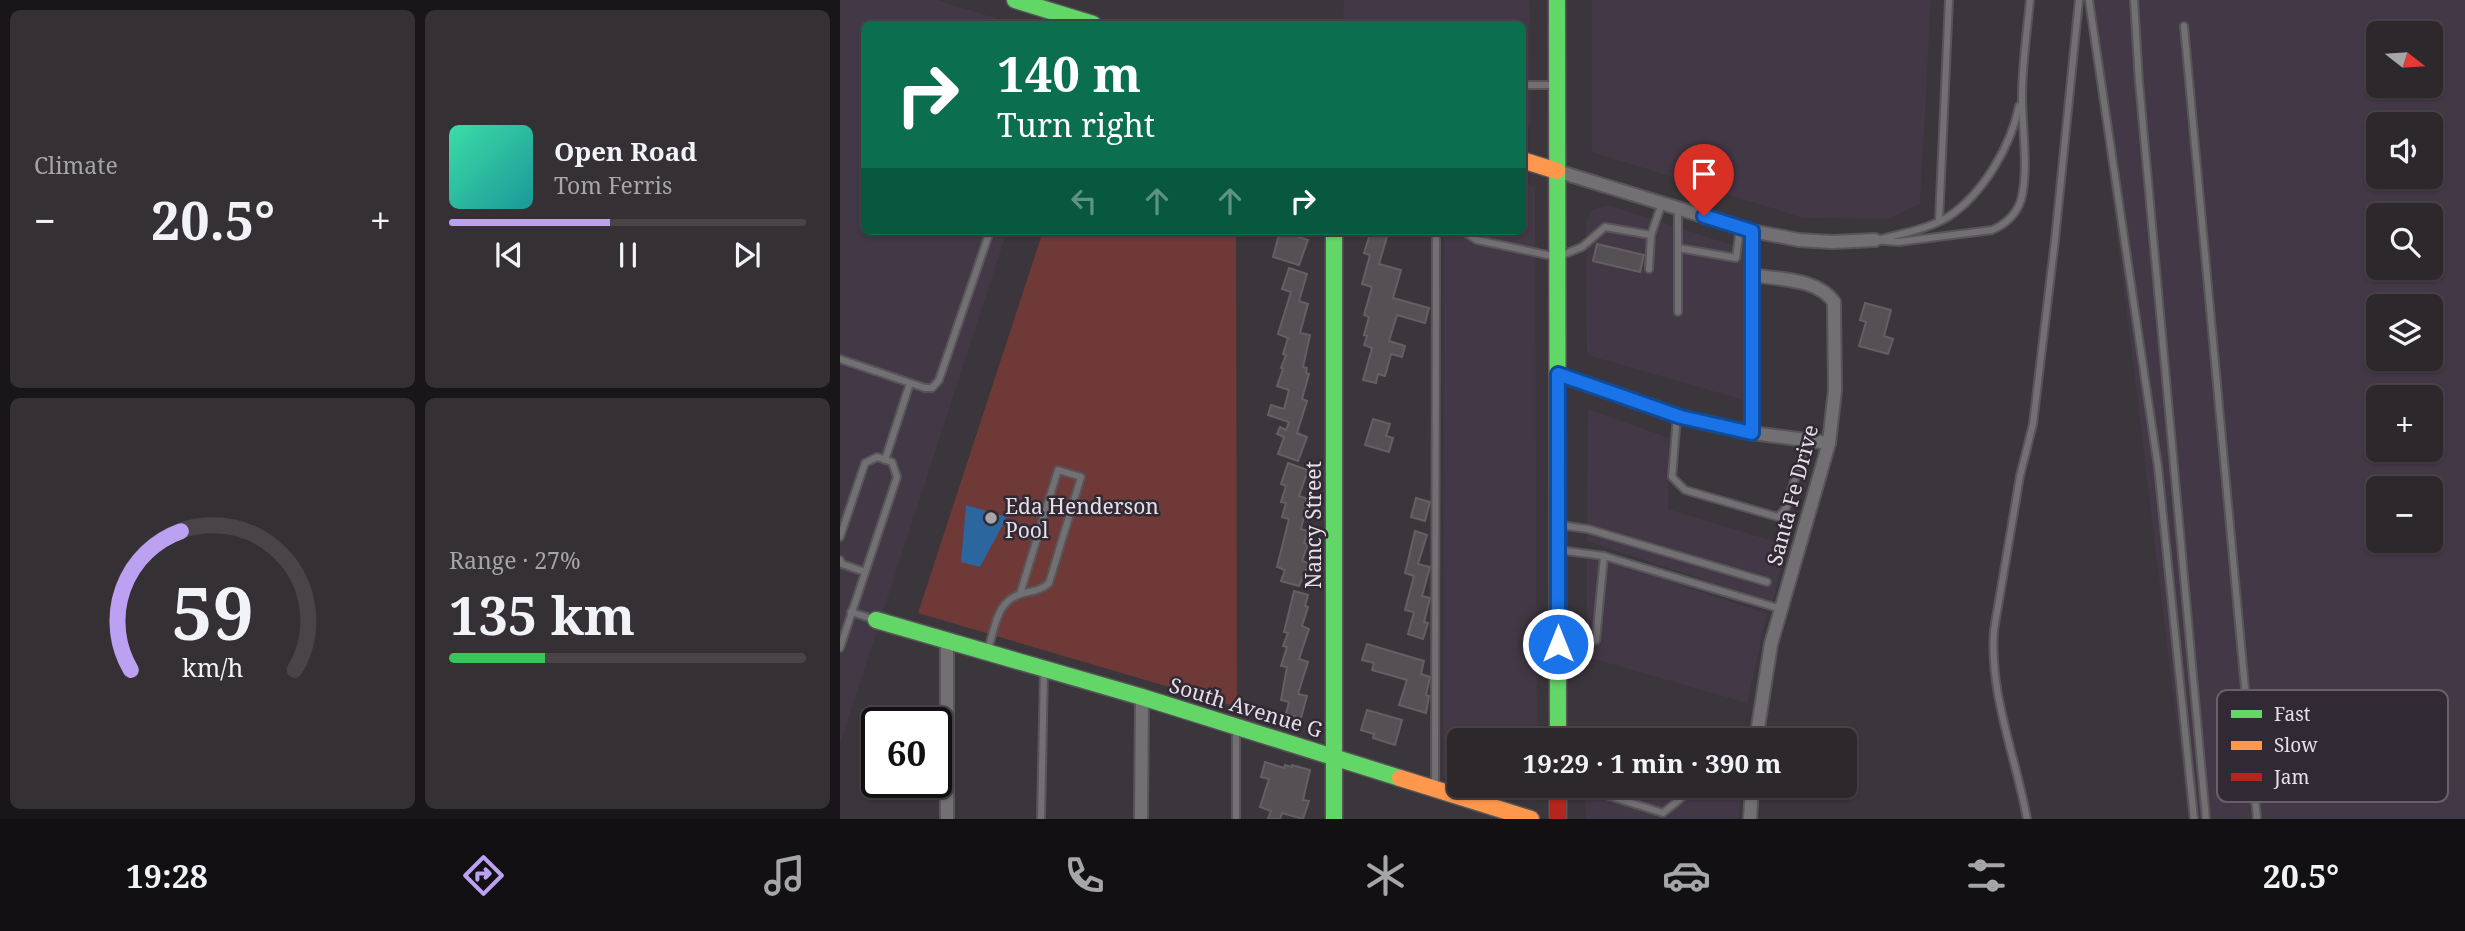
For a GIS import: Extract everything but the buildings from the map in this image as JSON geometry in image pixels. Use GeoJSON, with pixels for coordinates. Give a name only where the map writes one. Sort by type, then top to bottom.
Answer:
{"type":"FeatureCollection","features":[{"type":"Feature","properties":{"kind":"street"},"geometry":{"type":"LineString","coordinates":[[1015,0],[1061,20]]}},
{"type":"Feature","properties":{"kind":"street"},"geometry":{"type":"LineString","coordinates":[[1557,0],[1558,728]]}},
{"type":"Feature","properties":{"kind":"street"},"geometry":{"type":"LineString","coordinates":[[1526,161],[1746,229],[1799,240],[1875,240]]}},
{"type":"Feature","properties":{"kind":"street"},"geometry":{"type":"LineString","coordinates":[[1746,229],[1753,275],[1752,433]]}},
{"type":"Feature","properties":{"kind":"street","name":"Nancy Street"},"geometry":{"type":"LineString","coordinates":[[1334,235],[1334,819]]}},
{"type":"Feature","properties":{"kind":"street","name":"Santa Fe Drive"},"geometry":{"type":"LineString","coordinates":[[1753,275],[1816,286],[1827,292],[1834,302],[1835,390],[1829,443],[1771,644],[1758,728]]}},
{"type":"Feature","properties":{"kind":"street"},"geometry":{"type":"LineString","coordinates":[[1558,374],[1677,416],[1752,433],[1829,443]]}},
{"type":"Feature","properties":{"kind":"street","name":"South Avenue G"},"geometry":{"type":"LineString","coordinates":[[876,620],[1142,696],[1531,819]]}},
{"type":"Feature","properties":{"kind":"street"},"geometry":{"type":"LineString","coordinates":[[947,639],[947,819]]}},
{"type":"Feature","properties":{"kind":"street"},"geometry":{"type":"LineString","coordinates":[[1142,696],[1142,819]]}},
{"type":"Feature","properties":{"kind":"street"},"geometry":{"type":"LineString","coordinates":[[1558,798],[1558,819]]}},
{"type":"Feature","properties":{"kind":"street"},"geometry":{"type":"LineString","coordinates":[[1750,819],[1751,798]]}},
{"type":"Feature","properties":{"kind":"lane"},"geometry":{"type":"LineString","coordinates":[[1939,221],[1949,0]]}},
{"type":"Feature","properties":{"kind":"lane"},"geometry":{"type":"LineString","coordinates":[[1875,240],[1898,242],[1992,230],[2004,225],[2014,215],[2023,183],[2022,93],[2030,0]]}},
{"type":"Feature","properties":{"kind":"lane"},"geometry":{"type":"LineString","coordinates":[[2027,819],[1995,678],[1992,652],[2013,514],[2033,424],[2056,240],[2079,0]]}},
{"type":"Feature","properties":{"kind":"lane"},"geometry":{"type":"LineString","coordinates":[[2089,0],[2158,467],[2194,819]]}},
{"type":"Feature","properties":{"kind":"lane"},"geometry":{"type":"LineString","coordinates":[[2134,0],[2139,82],[2206,819]]}},
{"type":"Feature","properties":{"kind":"lane"},"geometry":{"type":"LineString","coordinates":[[2184,26],[2245,690]]}},
{"type":"Feature","properties":{"kind":"lane"},"geometry":{"type":"LineString","coordinates":[[1526,85],[1557,85]]}},
{"type":"Feature","properties":{"kind":"lane"},"geometry":{"type":"LineString","coordinates":[[1875,240],[1948,217],[1971,196],[2002,154],[2013,133],[2022,93]]}},
{"type":"Feature","properties":{"kind":"lane"},"geometry":{"type":"LineString","coordinates":[[1649,269],[1651,235],[1662,203]]}},
{"type":"Feature","properties":{"kind":"lane"},"geometry":{"type":"LineString","coordinates":[[1678,208],[1678,312]]}},
{"type":"Feature","properties":{"kind":"lane"},"geometry":{"type":"LineString","coordinates":[[1469,235],[1477,240],[1557,257],[1582,247],[1605,227],[1651,235]]}},
{"type":"Feature","properties":{"kind":"lane"},"geometry":{"type":"LineString","coordinates":[[1678,248],[1736,258],[1746,229]]}},
{"type":"Feature","properties":{"kind":"lane"},"geometry":{"type":"LineString","coordinates":[[840,359],[925,388],[932,388],[939,380],[989,235]]}},
{"type":"Feature","properties":{"kind":"lane"},"geometry":{"type":"LineString","coordinates":[[1435,788],[1436,235]]}},
{"type":"Feature","properties":{"kind":"lane"},"geometry":{"type":"LineString","coordinates":[[884,460],[910,383]]}},
{"type":"Feature","properties":{"kind":"lane"},"geometry":{"type":"LineString","coordinates":[[1677,416],[1672,477],[1685,490],[1778,517],[1786,508],[1807,440]]}},
{"type":"Feature","properties":{"kind":"lane"},"geometry":{"type":"LineString","coordinates":[[840,537],[865,463],[877,457],[892,462],[897,477],[840,648]]}},
{"type":"Feature","properties":{"kind":"lane"},"geometry":{"type":"LineString","coordinates":[[988,651],[1002,604],[1011,596],[1020,594],[1044,587],[1049,583],[1081,477],[1058,470],[1020,594]]}},
{"type":"Feature","properties":{"kind":"lane"},"geometry":{"type":"LineString","coordinates":[[1558,525],[1588,529],[1767,582]]}},
{"type":"Feature","properties":{"kind":"lane"},"geometry":{"type":"LineString","coordinates":[[1558,550],[1604,555],[1781,608]]}},
{"type":"Feature","properties":{"kind":"lane"},"geometry":{"type":"LineString","coordinates":[[1558,644],[1596,640],[1604,555]]}},
{"type":"Feature","properties":{"kind":"lane"},"geometry":{"type":"LineString","coordinates":[[840,560],[842,564],[865,572]]}},
{"type":"Feature","properties":{"kind":"lane"},"geometry":{"type":"LineString","coordinates":[[851,612],[876,620]]}},
{"type":"Feature","properties":{"kind":"lane"},"geometry":{"type":"LineString","coordinates":[[1041,819],[1044,668]]}},
{"type":"Feature","properties":{"kind":"lane"},"geometry":{"type":"LineString","coordinates":[[1236,726],[1236,819]]}},
{"type":"Feature","properties":{"kind":"lane"},"geometry":{"type":"LineString","coordinates":[[1616,798],[1663,813],[1681,798]]}},
{"type":"Feature","properties":{"kind":"shaded area"},"geometry":{"type":"Polygon","coordinates":[[[840,0],[937,0],[1005,21],[861,21],[861,235],[1006,235],[840,744],[840,0]]]}},
{"type":"Feature","properties":{"kind":"shaded area"},"geometry":{"type":"Polygon","coordinates":[[[1344,0],[1530,0],[1531,121],[1528,129],[1526,21],[1343,21],[1344,0]]]}},
{"type":"Feature","properties":{"kind":"shaded area"},"geometry":{"type":"Polygon","coordinates":[[[1592,0],[1931,0],[1920,204],[1888,219],[1803,218],[1592,152],[1592,0]]]}},
{"type":"Feature","properties":{"kind":"shaded area"},"geometry":{"type":"Polygon","coordinates":[[[2086,0],[2465,0],[2465,819],[2188,819],[2086,0]]]}},
{"type":"Feature","properties":{"kind":"shaded area"},"geometry":{"type":"Polygon","coordinates":[[[1526,183],[1535,187],[1537,728],[1447,728],[1447,776],[1443,775],[1444,235],[1526,235],[1526,183]]]}},
{"type":"Feature","properties":{"kind":"shaded area"},"geometry":{"type":"Polygon","coordinates":[[[1608,205],[1748,250],[1747,401],[1587,355],[1586,221],[1593,210],[1608,205]]]}},
{"type":"Feature","properties":{"kind":"shaded area"},"geometry":{"type":"Polygon","coordinates":[[[1042,235],[1236,235],[1237,707],[918,613],[1042,235]]]}},
{"type":"Feature","properties":{"kind":"shaded area"},"geometry":{"type":"Polygon","coordinates":[[[1588,409],[1669,438],[1668,509],[1786,545],[1773,603],[1587,541],[1588,409]]]}},
{"type":"Feature","properties":{"kind":"shaded area"},"geometry":{"type":"Polygon","coordinates":[[[1587,560],[1609,561],[1767,614],[1747,703],[1587,657],[1587,560]]]}},
{"type":"Feature","properties":{"kind":"shaded area"},"geometry":{"type":"Polygon","coordinates":[[[1518,798],[1537,798],[1534,803],[1518,798]]]}},
{"type":"Feature","properties":{"kind":"shaded area"},"geometry":{"type":"Polygon","coordinates":[[[1586,798],[1741,798],[1739,819],[1586,819],[1586,798]]]}},
{"type":"Feature","properties":{"kind":"water"},"geometry":{"type":"Polygon","coordinates":[[[966,505],[1007,517],[980,567],[961,562],[966,505]]]}},
{"type":"Feature","properties":{"kind":"traffic: fast"},"geometry":{"type":"LineString","coordinates":[[1015,0],[1083,21]]}},
{"type":"Feature","properties":{"kind":"traffic: fast"},"geometry":{"type":"LineString","coordinates":[[1557,0],[1558,728]]}},
{"type":"Feature","properties":{"kind":"traffic: fast"},"geometry":{"type":"LineString","coordinates":[[1334,235],[1334,819]]}},
{"type":"Feature","properties":{"kind":"traffic: fast"},"geometry":{"type":"LineString","coordinates":[[876,620],[1142,697],[1400,778]]}},
{"type":"Feature","properties":{"kind":"traffic: slow"},"geometry":{"type":"LineString","coordinates":[[1526,161],[1557,171]]}},
{"type":"Feature","properties":{"kind":"traffic: slow"},"geometry":{"type":"LineString","coordinates":[[1400,778],[1531,819]]}},
{"type":"Feature","properties":{"kind":"traffic: jam"},"geometry":{"type":"LineString","coordinates":[[1558,798],[1558,819]]}},
{"type":"Feature","properties":{"kind":"place","name":"Eda Henderson Pool"},"geometry":{"type":"Point","coordinates":[991,518]}},
{"type":"Feature","properties":{"kind":"route"},"geometry":{"type":"LineString","coordinates":[[1558,644],[1558,374],[1681,417],[1752,433],[1752,231],[1704,216]]}}]}
